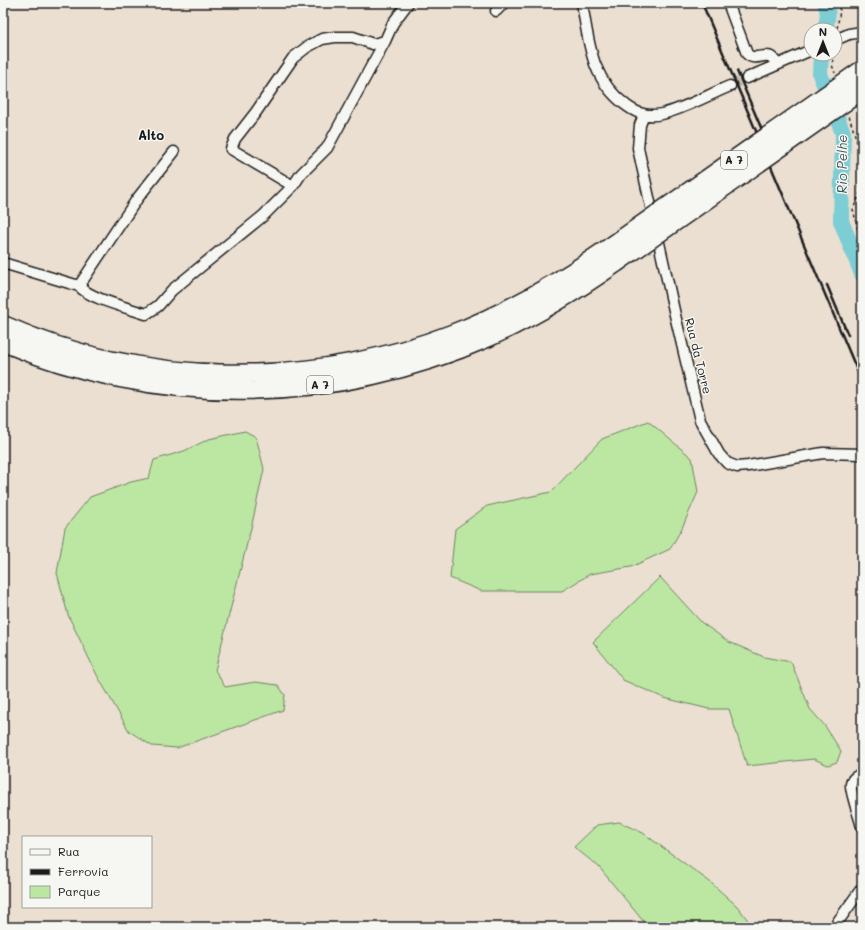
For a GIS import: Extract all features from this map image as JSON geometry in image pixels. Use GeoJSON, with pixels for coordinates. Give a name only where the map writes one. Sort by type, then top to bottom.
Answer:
{"type":"FeatureCollection","features":[{"type":"Feature","properties":{"kind":"highway","name":"A 7"},"geometry":{"type":"LineString","coordinates":[[3,342],[37,356],[72,367],[163,386],[196,389],[280,389],[318,385],[366,377],[438,357],[473,344],[507,328],[572,292],[611,257],[862,70]]}},
{"type":"Feature","properties":{"kind":"highway","name":"A 7"},"geometry":{"type":"LineString","coordinates":[[3,325],[66,348],[120,362],[192,372],[229,374],[272,373],[343,364],[380,357],[453,334],[488,319],[523,302],[572,273],[611,257],[862,90]]}},
{"type":"Feature","properties":{"kind":"street"},"geometry":{"type":"LineString","coordinates":[[3,263],[80,286],[83,290],[107,301],[146,314],[158,306],[172,290],[263,216],[327,148],[393,23],[408,3]]}},
{"type":"Feature","properties":{"kind":"street"},"geometry":{"type":"LineString","coordinates":[[496,11],[504,3]]}},
{"type":"Feature","properties":{"kind":"street"},"geometry":{"type":"LineString","coordinates":[[582,3],[592,57],[598,73],[613,95],[632,110],[644,115],[661,114],[730,86]]}},
{"type":"Feature","properties":{"kind":"street"},"geometry":{"type":"LineString","coordinates":[[728,3],[747,54],[752,57],[774,58],[778,65]]}},
{"type":"Feature","properties":{"kind":"street"},"geometry":{"type":"LineString","coordinates":[[843,35],[862,32]]}},
{"type":"Feature","properties":{"kind":"street"},"geometry":{"type":"LineString","coordinates":[[292,186],[231,149],[234,139],[256,112],[293,58],[307,47],[322,39],[335,37],[353,37],[373,44],[384,41]]}},
{"type":"Feature","properties":{"kind":"street"},"geometry":{"type":"LineString","coordinates":[[747,78],[803,54]]}},
{"type":"Feature","properties":{"kind":"street","name":"Rua da Torre"},"geometry":{"type":"LineString","coordinates":[[644,115],[640,124],[638,148],[674,315],[700,420],[719,454],[726,463],[737,467],[823,453],[862,454]]}},
{"type":"Feature","properties":{"kind":"street"},"geometry":{"type":"LineString","coordinates":[[80,286],[137,199],[174,152]]}},
{"type":"Feature","properties":{"kind":"street"},"geometry":{"type":"LineString","coordinates":[[862,774],[855,778],[851,784],[862,827]]}},
{"type":"Feature","properties":{"kind":"street"},"geometry":{"type":"LineString","coordinates":[[834,927],[862,888]]}},
{"type":"Feature","properties":{"kind":"path"},"geometry":{"type":"LineString","coordinates":[[835,3],[840,10],[838,22]]}},
{"type":"Feature","properties":{"kind":"path"},"geometry":{"type":"LineString","coordinates":[[833,62],[832,65],[837,79]]}},
{"type":"Feature","properties":{"kind":"path"},"geometry":{"type":"LineString","coordinates":[[848,115],[860,151],[860,194],[853,209],[862,247]]}},
{"type":"Feature","properties":{"kind":"green space"},"geometry":{"type":"Polygon","coordinates":[[[648,421],[692,458],[698,492],[682,528],[670,549],[631,567],[590,574],[562,591],[481,591],[450,578],[455,529],[487,506],[551,492],[602,439],[648,421]]]}},
{"type":"Feature","properties":{"kind":"green space"},"geometry":{"type":"Polygon","coordinates":[[[245,431],[256,437],[264,469],[252,524],[215,670],[225,687],[255,682],[278,685],[285,695],[283,710],[177,748],[152,746],[129,731],[97,675],[68,615],[57,573],[65,528],[90,497],[131,482],[149,478],[154,460],[184,451],[209,439],[245,431]]]}},
{"type":"Feature","properties":{"kind":"green space"},"geometry":{"type":"Polygon","coordinates":[[[660,577],[702,623],[729,642],[764,657],[791,662],[810,709],[825,726],[841,751],[837,762],[828,765],[814,759],[747,766],[729,709],[709,709],[664,698],[623,680],[593,642],[660,577]]]}},
{"type":"Feature","properties":{"kind":"green space"},"geometry":{"type":"Polygon","coordinates":[[[619,822],[643,833],[710,882],[737,906],[753,927],[648,927],[599,867],[574,847],[597,825],[619,822]]]}},
{"type":"Feature","properties":{"kind":"waterway","name":"Rio Pelhe"},"geometry":{"type":"LineString","coordinates":[[825,3],[828,13],[827,22]]}},
{"type":"Feature","properties":{"kind":"waterway","name":"Rio Pelhe"},"geometry":{"type":"LineString","coordinates":[[821,62],[820,74],[843,133],[841,221],[862,274]]}},
{"type":"Feature","properties":{"kind":"tunnel"},"geometry":{"type":"LineString","coordinates":[[730,86],[747,78]]}},
{"type":"Feature","properties":{"kind":"railway"},"geometry":{"type":"LineString","coordinates":[[702,3],[862,382]]}},
{"type":"Feature","properties":{"kind":"railway"},"geometry":{"type":"LineString","coordinates":[[737,71],[773,156]]}},
{"type":"Feature","properties":{"kind":"railway"},"geometry":{"type":"LineString","coordinates":[[827,285],[848,335]]}},
{"type":"Feature","properties":{"kind":"district","name":"Alto"},"geometry":{"type":"Point","coordinates":[151,135]}}]}
